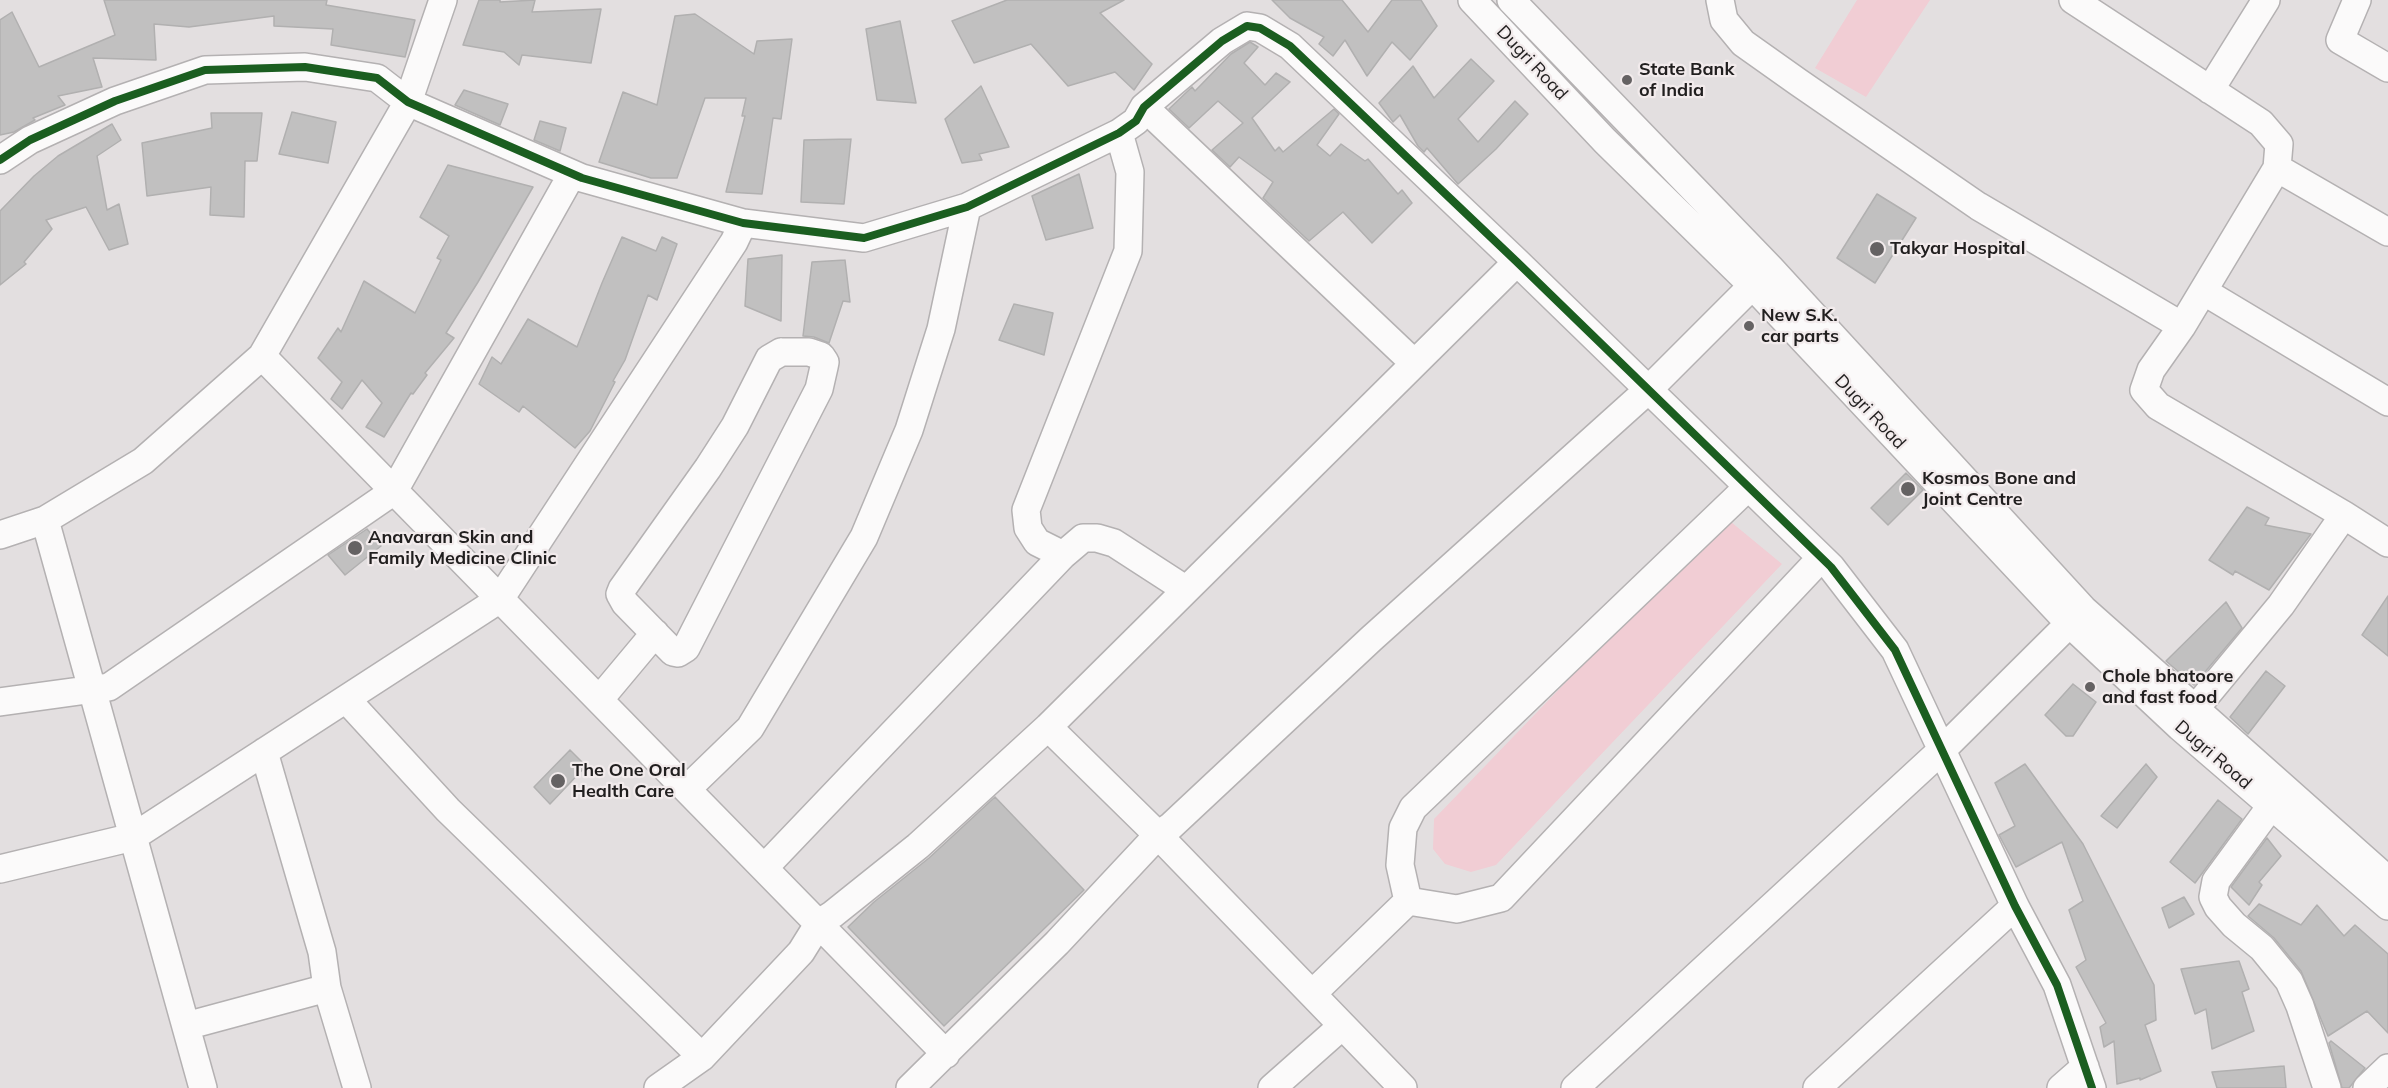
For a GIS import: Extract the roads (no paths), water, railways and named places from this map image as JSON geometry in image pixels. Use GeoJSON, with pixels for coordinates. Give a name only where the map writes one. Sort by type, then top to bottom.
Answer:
{"type":"FeatureCollection","features":[{"type":"Feature","properties":{"kind":"street"},"geometry":{"type":"LineString","coordinates":[[0,536],[45,520],[143,461],[262,356],[408,102],[443,0]]}},
{"type":"Feature","properties":{"kind":"street","name":"Dugri Road"},"geometry":{"type":"LineString","coordinates":[[1472,0],[1605,141],[1761,277]]}},
{"type":"Feature","properties":{"kind":"street","name":"Dugri Road"},"geometry":{"type":"LineString","coordinates":[[1511,0],[1761,277],[2180,727],[2388,906]]}},
{"type":"Feature","properties":{"kind":"street"},"geometry":{"type":"LineString","coordinates":[[1720,0],[1724,20],[1743,43],[1779,69],[1978,206],[2182,326]]}},
{"type":"Feature","properties":{"kind":"street"},"geometry":{"type":"LineString","coordinates":[[2073,0],[2261,123],[2279,144],[2277,168],[2182,326],[2151,370],[2144,390],[2158,406],[2388,543]]}},
{"type":"Feature","properties":{"kind":"street"},"geometry":{"type":"LineString","coordinates":[[2210,90],[2266,0]]}},
{"type":"Feature","properties":{"kind":"street"},"geometry":{"type":"LineString","coordinates":[[2357,0],[2340,40],[2388,68]]}},
{"type":"Feature","properties":{"kind":"street"},"geometry":{"type":"LineString","coordinates":[[0,160],[30,140],[115,101],[205,70],[305,67],[377,78],[408,102],[572,174],[743,223],[864,238],[967,207],[1119,133],[1136,121],[1144,107],[1238,30],[1247,26],[1260,28],[1290,46],[1517,262],[1831,567],[1895,650],[2015,906],[2056,985],[2089,1077],[2061,1088]]}},
{"type":"Feature","properties":{"kind":"street"},"geometry":{"type":"LineString","coordinates":[[1144,107],[1414,363]]}},
{"type":"Feature","properties":{"kind":"street"},"geometry":{"type":"LineString","coordinates":[[1063,555],[1037,542],[1028,528],[1026,510],[1128,251],[1130,172],[1119,133]]}},
{"type":"Feature","properties":{"kind":"street"},"geometry":{"type":"LineString","coordinates":[[2277,168],[2388,232]]}},
{"type":"Feature","properties":{"kind":"street"},"geometry":{"type":"LineString","coordinates":[[0,702],[109,687],[394,490],[572,174]]}},
{"type":"Feature","properties":{"kind":"street"},"geometry":{"type":"LineString","coordinates":[[687,789],[750,728],[864,537],[909,430],[940,329],[967,207]]}},
{"type":"Feature","properties":{"kind":"street"},"geometry":{"type":"LineString","coordinates":[[0,869],[133,837],[500,599],[734,242],[743,223]]}},
{"type":"Feature","properties":{"kind":"street"},"geometry":{"type":"LineString","coordinates":[[658,1088],[702,1057],[801,952],[819,923],[918,846],[1048,727],[1517,262]]}},
{"type":"Feature","properties":{"kind":"street"},"geometry":{"type":"LineString","coordinates":[[910,1088],[1057,943],[1158,835],[1171,826],[1371,639],[1648,390],[1761,277]]}},
{"type":"Feature","properties":{"kind":"street"},"geometry":{"type":"LineString","coordinates":[[2203,291],[2388,402]]}},
{"type":"Feature","properties":{"kind":"street"},"geometry":{"type":"LineString","coordinates":[[781,352],[817,354],[825,362],[819,389],[686,648],[678,653],[673,652],[655,633],[621,598],[622,589],[735,426],[769,359],[781,352]]}},
{"type":"Feature","properties":{"kind":"street"},"geometry":{"type":"LineString","coordinates":[[262,356],[946,1054]]}},
{"type":"Feature","properties":{"kind":"street"},"geometry":{"type":"LineString","coordinates":[[1408,901],[1400,865],[1403,828],[1413,808],[1748,487]]}},
{"type":"Feature","properties":{"kind":"street"},"geometry":{"type":"LineString","coordinates":[[2195,709],[2281,605],[2344,515]]}},
{"type":"Feature","properties":{"kind":"street"},"geometry":{"type":"LineString","coordinates":[[45,520],[203,1088]]}},
{"type":"Feature","properties":{"kind":"street"},"geometry":{"type":"LineString","coordinates":[[764,868],[1063,555],[1083,538],[1097,538],[1114,543],[1185,589]]}},
{"type":"Feature","properties":{"kind":"street"},"geometry":{"type":"LineString","coordinates":[[1408,901],[1457,909],[1501,898],[1821,558]]}},
{"type":"Feature","properties":{"kind":"street"},"geometry":{"type":"LineString","coordinates":[[1575,1088],[1943,749],[2077,616]]}},
{"type":"Feature","properties":{"kind":"street","name":"Dugri Road"},"geometry":{"type":"LineString","coordinates":[[2077,616],[2195,709],[2388,880]]}},
{"type":"Feature","properties":{"kind":"street"},"geometry":{"type":"LineString","coordinates":[[599,699],[655,633]]}},
{"type":"Feature","properties":{"kind":"street"},"geometry":{"type":"LineString","coordinates":[[346,699],[448,810],[702,1057]]}},
{"type":"Feature","properties":{"kind":"street"},"geometry":{"type":"LineString","coordinates":[[1048,727],[1158,835],[1403,1088]]}},
{"type":"Feature","properties":{"kind":"street"},"geometry":{"type":"LineString","coordinates":[[264,753],[322,952],[327,988],[357,1088]]}},
{"type":"Feature","properties":{"kind":"street"},"geometry":{"type":"LineString","coordinates":[[2271,806],[2216,881],[2213,897],[2218,907],[2234,925],[2262,948],[2289,981],[2300,1006],[2327,1088]]}},
{"type":"Feature","properties":{"kind":"street"},"geometry":{"type":"LineString","coordinates":[[1312,994],[1408,901]]}},
{"type":"Feature","properties":{"kind":"street"},"geometry":{"type":"LineString","coordinates":[[1817,1088],[2015,906]]}},
{"type":"Feature","properties":{"kind":"street"},"geometry":{"type":"LineString","coordinates":[[186,1026],[327,988]]}},
{"type":"Feature","properties":{"kind":"street"},"geometry":{"type":"LineString","coordinates":[[1272,1088],[1342,1026]]}},
{"type":"Feature","properties":{"kind":"street"},"geometry":{"type":"LineString","coordinates":[[2367,1088],[2388,1068]]}},
{"type":"Feature","properties":{"kind":"place","name":"State Bank of India"},"geometry":{"type":"Point","coordinates":[1627,80]}},
{"type":"Feature","properties":{"kind":"place","name":"Takyar Hospital"},"geometry":{"type":"Point","coordinates":[1877,249]}},
{"type":"Feature","properties":{"kind":"place","name":"New S.K. car parts"},"geometry":{"type":"Point","coordinates":[1749,326]}},
{"type":"Feature","properties":{"kind":"place","name":"Kosmos Bone and Joint Centre"},"geometry":{"type":"Point","coordinates":[1908,489]}},
{"type":"Feature","properties":{"kind":"place","name":"Anavaran Skin and Family Medicine Clinic"},"geometry":{"type":"Point","coordinates":[355,548]}},
{"type":"Feature","properties":{"kind":"place","name":"Chole bhatoore and fast food"},"geometry":{"type":"Point","coordinates":[2090,687]}},
{"type":"Feature","properties":{"kind":"place","name":"The One Oral Health Care"},"geometry":{"type":"Point","coordinates":[558,781]}}]}
